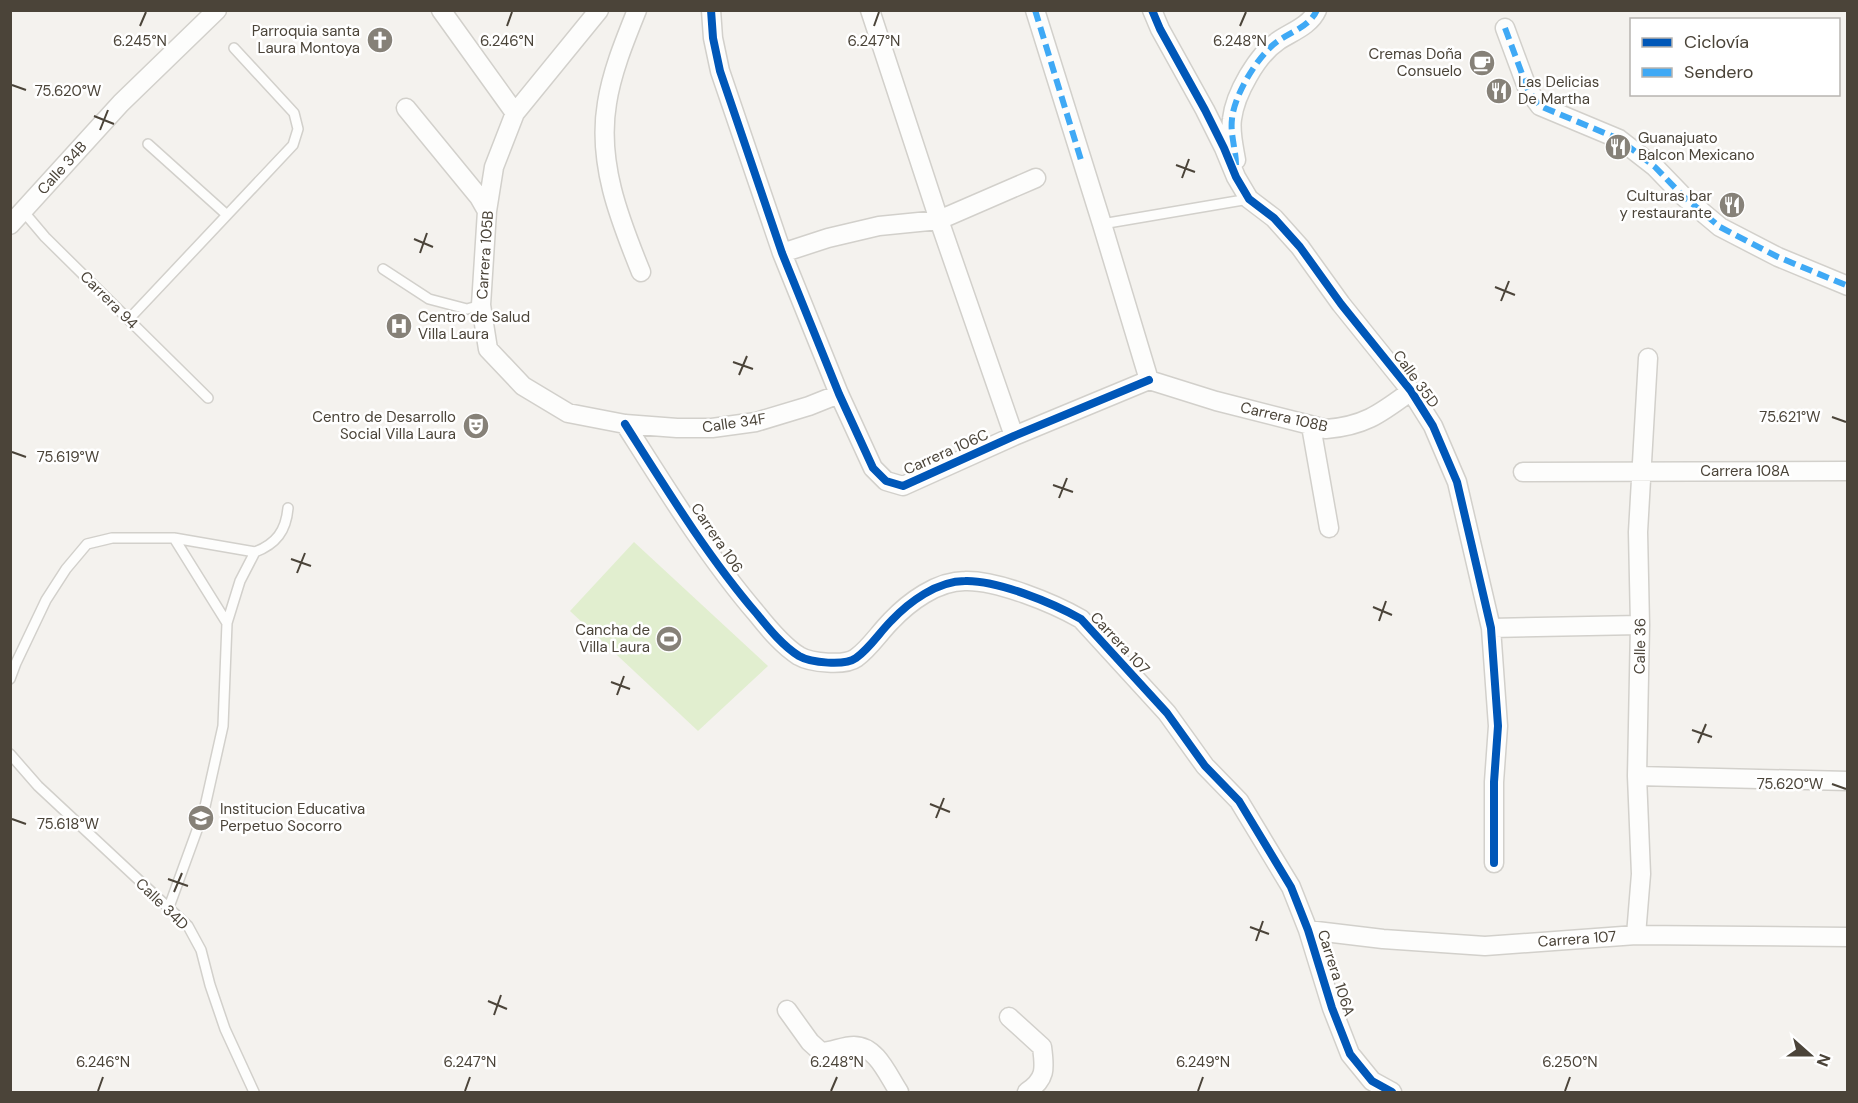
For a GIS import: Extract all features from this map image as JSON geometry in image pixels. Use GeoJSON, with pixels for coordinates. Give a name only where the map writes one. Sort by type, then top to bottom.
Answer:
{"type":"FeatureCollection","features":[{"type":"Feature","properties":{"kind":"street","name":"Calle 34B"},"geometry":{"type":"LineString","coordinates":[[14,212],[217,10]]}},
{"type":"Feature","properties":{"kind":"street"},"geometry":{"type":"LineString","coordinates":[[441,10],[515,113]]}},
{"type":"Feature","properties":{"kind":"street","name":"Carrera 105B"},"geometry":{"type":"LineString","coordinates":[[599,10],[515,113],[494,167],[487,211],[481,305],[488,349],[523,386],[568,412],[625,423]]}},
{"type":"Feature","properties":{"kind":"street"},"geometry":{"type":"LineString","coordinates":[[637,10],[613,76],[604,130],[608,174],[624,230],[641,272]]}},
{"type":"Feature","properties":{"kind":"street","name":"Carrera 106C"},"geometry":{"type":"LineString","coordinates":[[711,10],[712,38],[720,71],[782,252],[839,394],[873,468],[886,481],[903,486],[1014,436],[1149,380]]}},
{"type":"Feature","properties":{"kind":"street"},"geometry":{"type":"LineString","coordinates":[[870,10],[939,220],[1014,436]]}},
{"type":"Feature","properties":{"kind":"street"},"geometry":{"type":"LineString","coordinates":[[1035,10],[1149,380]]}},
{"type":"Feature","properties":{"kind":"street","name":"Calle 35D"},"geometry":{"type":"LineString","coordinates":[[1152,10],[1249,199],[1274,218],[1300,247],[1341,304],[1411,391],[1432,426],[1457,482],[1491,628],[1498,726],[1494,782],[1494,863]]}},
{"type":"Feature","properties":{"kind":"street"},"geometry":{"type":"LineString","coordinates":[[1236,177],[1232,119],[1241,89],[1254,65],[1276,42],[1299,30],[1315,16],[1317,10]]}},
{"type":"Feature","properties":{"kind":"street"},"geometry":{"type":"LineString","coordinates":[[1505,28],[1528,90],[1540,106],[1619,139],[1655,167],[1683,196],[1720,227],[1778,257],[1848,285]]}},
{"type":"Feature","properties":{"kind":"street"},"geometry":{"type":"LineString","coordinates":[[406,108],[479,197],[487,211]]}},
{"type":"Feature","properties":{"kind":"street"},"geometry":{"type":"LineString","coordinates":[[782,252],[879,226],[939,220],[1036,178]]}},
{"type":"Feature","properties":{"kind":"street","name":"Calle 36"},"geometry":{"type":"LineString","coordinates":[[1636,935],[1641,874],[1637,776],[1640,624],[1638,532],[1648,358]]}},
{"type":"Feature","properties":{"kind":"street","name":"Carrera 108B"},"geometry":{"type":"LineString","coordinates":[[1149,380],[1326,429],[1360,424],[1377,416],[1411,391]]}},
{"type":"Feature","properties":{"kind":"street","name":"Calle 34F"},"geometry":{"type":"LineString","coordinates":[[625,423],[676,428],[723,427],[756,422],[839,394]]}},
{"type":"Feature","properties":{"kind":"street","name":"Carrera 106"},"geometry":{"type":"LineString","coordinates":[[625,423],[730,582],[764,623],[801,657]]}},
{"type":"Feature","properties":{"kind":"street"},"geometry":{"type":"LineString","coordinates":[[1311,426],[1329,528]]}},
{"type":"Feature","properties":{"kind":"street","name":"Carrera 108A"},"geometry":{"type":"LineString","coordinates":[[1523,472],[1848,471]]}},
{"type":"Feature","properties":{"kind":"street","name":"Carrera 107"},"geometry":{"type":"LineString","coordinates":[[801,657],[825,663],[854,660],[867,649],[891,621],[922,596],[940,586],[965,580],[994,585],[1063,609],[1081,619],[1167,713],[1205,766],[1239,801],[1267,849]]}},
{"type":"Feature","properties":{"kind":"street"},"geometry":{"type":"LineString","coordinates":[[1491,628],[1640,624]]}},
{"type":"Feature","properties":{"kind":"street"},"geometry":{"type":"LineString","coordinates":[[1637,776],[1848,781]]}},
{"type":"Feature","properties":{"kind":"street","name":"Carrera 106A"},"geometry":{"type":"LineString","coordinates":[[1267,849],[1291,887],[1350,1054],[1372,1082],[1392,1092]]}},
{"type":"Feature","properties":{"kind":"street","name":"Carrera 107"},"geometry":{"type":"LineString","coordinates":[[1308,930],[1383,939],[1485,946],[1636,935],[1848,937]]}},
{"type":"Feature","properties":{"kind":"street"},"geometry":{"type":"LineString","coordinates":[[787,1010],[810,1042],[821,1052],[854,1046],[867,1049],[874,1054],[899,1092]]}},
{"type":"Feature","properties":{"kind":"street"},"geometry":{"type":"LineString","coordinates":[[1009,1017],[1042,1047],[1045,1067],[1039,1084],[1027,1092]]}},
{"type":"Feature","properties":{"kind":"lane"},"geometry":{"type":"LineString","coordinates":[[129,319],[292,145],[298,129],[294,113],[234,48]]}},
{"type":"Feature","properties":{"kind":"lane"},"geometry":{"type":"LineString","coordinates":[[148,144],[227,215]]}},
{"type":"Feature","properties":{"kind":"lane"},"geometry":{"type":"LineString","coordinates":[[1102,224],[1249,199]]}},
{"type":"Feature","properties":{"kind":"lane","name":"Carrera 94"},"geometry":{"type":"LineString","coordinates":[[14,212],[45,237],[208,398]]}},
{"type":"Feature","properties":{"kind":"lane"},"geometry":{"type":"LineString","coordinates":[[383,269],[429,299],[467,309],[481,305]]}},
{"type":"Feature","properties":{"kind":"lane"},"geometry":{"type":"LineString","coordinates":[[10,680],[46,600],[66,569],[87,544],[112,538],[174,538],[255,552],[282,532],[287,521],[288,508]]}},
{"type":"Feature","properties":{"kind":"lane"},"geometry":{"type":"LineString","coordinates":[[174,538],[227,623]]}},
{"type":"Feature","properties":{"kind":"lane"},"geometry":{"type":"LineString","coordinates":[[169,907],[204,811],[223,726],[227,623],[240,581],[255,552]]}},
{"type":"Feature","properties":{"kind":"lane","name":"Calle 34D"},"geometry":{"type":"LineString","coordinates":[[10,754],[38,786],[189,926],[201,950],[225,1029],[254,1092]]}},
{"type":"Feature","properties":{"kind":"green space","name":"Cancha de Villa Laura"},"geometry":{"type":"Polygon","coordinates":[[[634,542],[768,666],[698,731],[570,611],[634,542]]]}},
{"type":"Feature","properties":{"kind":"marked path"},"geometry":{"type":"LineString","coordinates":[[1035,10],[1081,160]]}},
{"type":"Feature","properties":{"kind":"marked path"},"geometry":{"type":"LineString","coordinates":[[1236,165],[1232,119],[1242,87],[1270,47],[1305,24],[1317,10]]}},
{"type":"Feature","properties":{"kind":"marked path"},"geometry":{"type":"LineString","coordinates":[[1505,28],[1528,90],[1540,106],[1619,139],[1655,167],[1683,196],[1720,227],[1778,257],[1848,286]]}},
{"type":"Feature","properties":{"kind":"cycle path"},"geometry":{"type":"LineString","coordinates":[[711,10],[713,38],[720,71],[782,253],[839,394],[873,468],[886,481],[903,486],[1014,436],[1149,380]]}},
{"type":"Feature","properties":{"kind":"cycle path"},"geometry":{"type":"LineString","coordinates":[[1152,10],[1249,199],[1274,218],[1300,247],[1341,304],[1411,391],[1433,426],[1457,482],[1491,628],[1498,726],[1494,782],[1494,863]]}},
{"type":"Feature","properties":{"kind":"cycle path"},"geometry":{"type":"LineString","coordinates":[[625,424],[721,569],[777,637],[799,656],[819,662],[836,663],[856,658],[898,614],[915,600],[934,589],[955,582],[978,582],[1008,588],[1056,606],[1081,619],[1167,713],[1205,766],[1239,801],[1291,887],[1350,1054],[1372,1081],[1392,1092]]}},
{"type":"Feature","properties":{"kind":"place","name":"Parroquia santa Laura Montoya"},"geometry":{"type":"Point","coordinates":[380,40]}},
{"type":"Feature","properties":{"kind":"place","name":"Cremas Doña Consuelo"},"geometry":{"type":"Point","coordinates":[1482,63]}},
{"type":"Feature","properties":{"kind":"place","name":"Las Delicias De Martha"},"geometry":{"type":"Point","coordinates":[1499,91]}},
{"type":"Feature","properties":{"kind":"place","name":"Guanajuato Balcon Mexicano"},"geometry":{"type":"Point","coordinates":[1618,147]}},
{"type":"Feature","properties":{"kind":"place","name":"Culturas bar y restaurante"},"geometry":{"type":"Point","coordinates":[1732,205]}},
{"type":"Feature","properties":{"kind":"place","name":"Centro de Salud Villa Laura"},"geometry":{"type":"Point","coordinates":[399,326]}},
{"type":"Feature","properties":{"kind":"place","name":"Centro de Desarrollo Social Villa Laura"},"geometry":{"type":"Point","coordinates":[476,426]}},
{"type":"Feature","properties":{"kind":"place","name":"Cancha de Villa Laura"},"geometry":{"type":"Point","coordinates":[669,639]}},
{"type":"Feature","properties":{"kind":"place","name":"Institucion Educativa Perpetuo Socorro"},"geometry":{"type":"Point","coordinates":[201,818]}}]}
